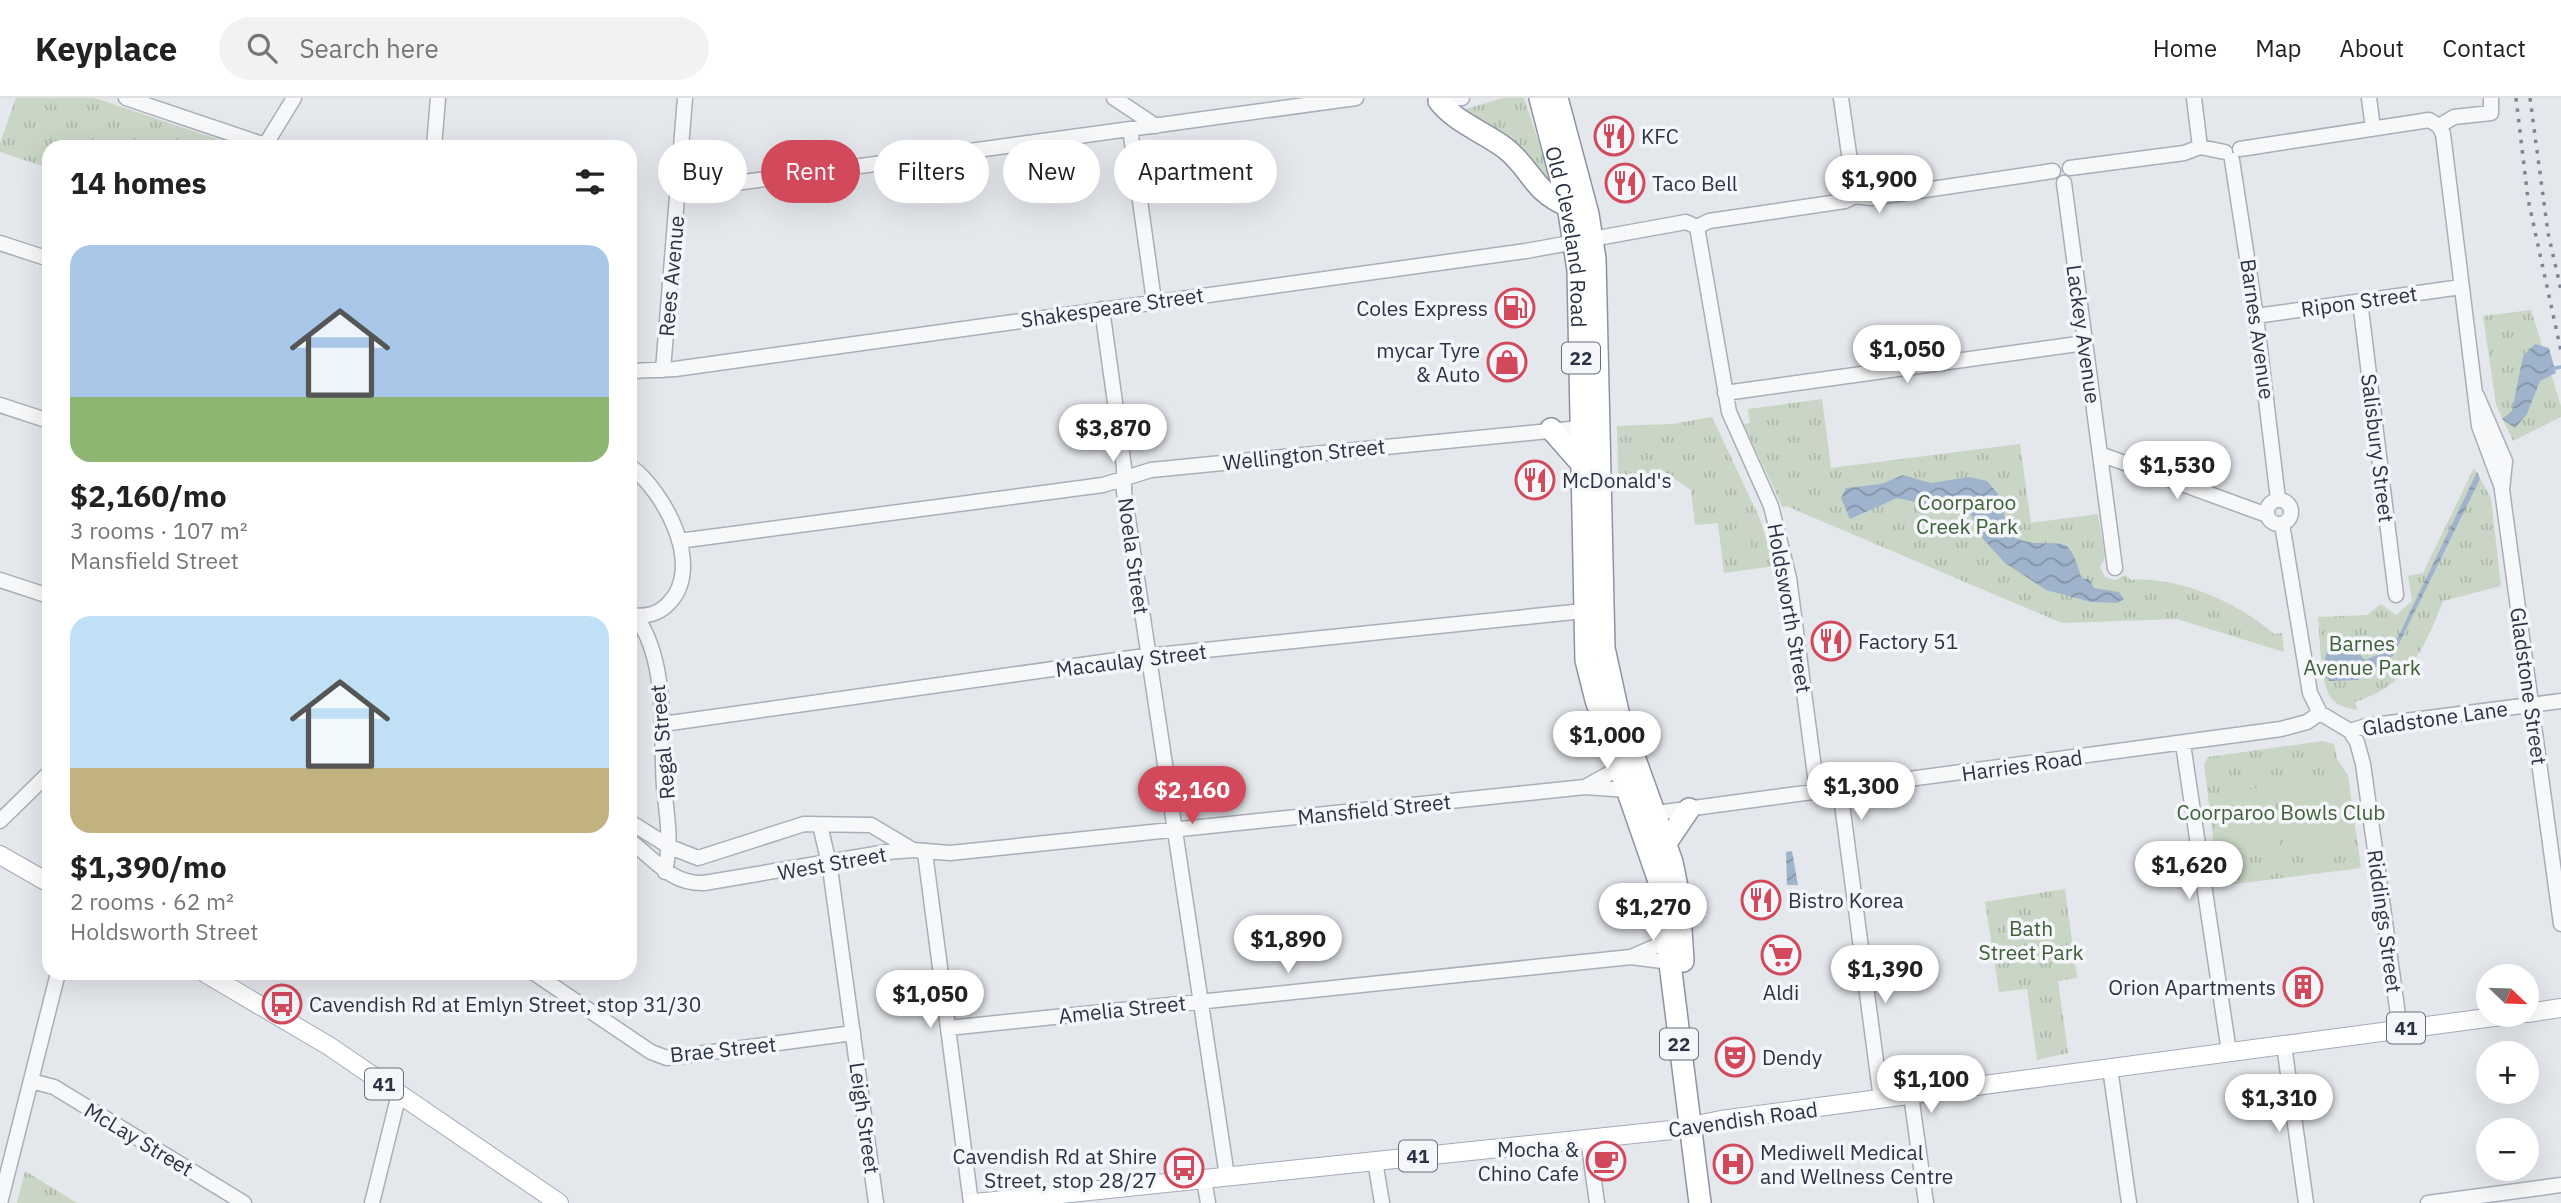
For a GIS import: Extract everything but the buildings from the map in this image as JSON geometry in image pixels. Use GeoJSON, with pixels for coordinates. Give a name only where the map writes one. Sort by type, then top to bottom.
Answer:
{"type":"FeatureCollection","features":[{"type":"Feature","properties":{"kind":"highway","name":"Old Cleveland Road"},"geometry":{"type":"LineString","coordinates":[[1540,98],[1568,206],[1584,240]]}},
{"type":"Feature","properties":{"kind":"highway","name":"Old Cleveland Road"},"geometry":{"type":"LineString","coordinates":[[1557,98],[1584,240],[1592,610],[1591,681],[1626,789],[1666,844],[1679,897],[1700,1203]]}},
{"type":"Feature","properties":{"kind":"highway"},"geometry":{"type":"LineString","coordinates":[[1436,99],[1448,113],[1512,153],[1546,195],[1568,206]]}},
{"type":"Feature","properties":{"kind":"highway","name":"Old Cleveland Road"},"geometry":{"type":"LineString","coordinates":[[1589,427],[1581,463],[1592,610],[1646,814],[1660,884],[1695,1125],[1713,1203]]}},
{"type":"Feature","properties":{"kind":"highway"},"geometry":{"type":"LineString","coordinates":[[1551,429],[1581,463]]}},
{"type":"Feature","properties":{"kind":"highway"},"geometry":{"type":"LineString","coordinates":[[1666,844],[1689,809]]}},
{"type":"Feature","properties":{"kind":"main road"},"geometry":{"type":"LineString","coordinates":[[0,855],[42,879]]}},
{"type":"Feature","properties":{"kind":"main road","name":"41"},"geometry":{"type":"LineString","coordinates":[[228,980],[559,1203]]}},
{"type":"Feature","properties":{"kind":"main road"},"geometry":{"type":"LineString","coordinates":[[2539,1011],[2561,1008]]}},
{"type":"Feature","properties":{"kind":"main road","name":"Cavendish Road"},"geometry":{"type":"LineString","coordinates":[[973,1203],[1029,1200],[1227,1176],[1588,1139],[2476,1019]]}},
{"type":"Feature","properties":{"kind":"street"},"geometry":{"type":"LineString","coordinates":[[126,98],[247,140]]}},
{"type":"Feature","properties":{"kind":"street"},"geometry":{"type":"LineString","coordinates":[[268,140],[294,98]]}},
{"type":"Feature","properties":{"kind":"street"},"geometry":{"type":"LineString","coordinates":[[435,140],[438,98]]}},
{"type":"Feature","properties":{"kind":"street","name":"Rees Avenue"},"geometry":{"type":"LineString","coordinates":[[682,140],[685,98]]}},
{"type":"Feature","properties":{"kind":"street"},"geometry":{"type":"LineString","coordinates":[[1114,98],[1156,126]]}},
{"type":"Feature","properties":{"kind":"street"},"geometry":{"type":"LineString","coordinates":[[747,182],[1356,98]]}},
{"type":"Feature","properties":{"kind":"street"},"geometry":{"type":"LineString","coordinates":[[1436,99],[1462,98]]}},
{"type":"Feature","properties":{"kind":"street"},"geometry":{"type":"LineString","coordinates":[[1842,98],[1855,195]]}},
{"type":"Feature","properties":{"kind":"street"},"geometry":{"type":"LineString","coordinates":[[2194,98],[2200,147]]}},
{"type":"Feature","properties":{"kind":"street"},"geometry":{"type":"LineString","coordinates":[[2369,98],[2373,128]]}},
{"type":"Feature","properties":{"kind":"street"},"geometry":{"type":"LineString","coordinates":[[2070,168],[2072,175],[2064,183],[2054,178],[2053,171],[2060,163],[2070,168],[2184,153],[2200,147],[2232,154],[2429,120],[2439,126],[2454,117],[2491,105]]}},
{"type":"Feature","properties":{"kind":"street","name":"Gladstone Street"},"geometry":{"type":"LineString","coordinates":[[2439,126],[2443,134],[2479,426],[2502,489],[2561,924]]}},
{"type":"Feature","properties":{"kind":"street"},"geometry":{"type":"LineString","coordinates":[[1130,129],[1154,302]]}},
{"type":"Feature","properties":{"kind":"street","name":"Barnes Avenue"},"geometry":{"type":"LineString","coordinates":[[2232,154],[2256,316],[2278,499]]}},
{"type":"Feature","properties":{"kind":"street","name":"Shakespeare Street"},"geometry":{"type":"LineString","coordinates":[[637,371],[663,370],[1154,302],[1584,240],[1686,222],[1697,227],[1709,220],[1845,201],[1855,195],[1871,198],[2053,171]]}},
{"type":"Feature","properties":{"kind":"street","name":"Lackey Avenue"},"geometry":{"type":"LineString","coordinates":[[2064,183],[2115,568]]}},
{"type":"Feature","properties":{"kind":"street","name":"Rees Avenue"},"geometry":{"type":"LineString","coordinates":[[663,370],[677,203]]}},
{"type":"Feature","properties":{"kind":"street","name":"Holdsworth Street"},"geometry":{"type":"LineString","coordinates":[[1697,227],[1733,426],[1771,506],[1789,578],[1816,792]]}},
{"type":"Feature","properties":{"kind":"street"},"geometry":{"type":"LineString","coordinates":[[0,243],[42,257]]}},
{"type":"Feature","properties":{"kind":"street","name":"Ripon Street"},"geometry":{"type":"LineString","coordinates":[[2256,316],[2461,287]]}},
{"type":"Feature","properties":{"kind":"street","name":"Salisbury Street"},"geometry":{"type":"LineString","coordinates":[[2360,301],[2396,595]]}},
{"type":"Feature","properties":{"kind":"street","name":"Noela Street"},"geometry":{"type":"LineString","coordinates":[[1102,309],[1149,657],[1227,1176]]}},
{"type":"Feature","properties":{"kind":"street"},"geometry":{"type":"LineString","coordinates":[[1725,393],[2085,342]]}},
{"type":"Feature","properties":{"kind":"street"},"geometry":{"type":"LineString","coordinates":[[0,405],[42,419]]}},
{"type":"Feature","properties":{"kind":"street","name":"Wellington Street"},"geometry":{"type":"LineString","coordinates":[[679,541],[1104,485],[1151,470],[1589,427]]}},
{"type":"Feature","properties":{"kind":"street"},"geometry":{"type":"LineString","coordinates":[[2100,454],[2267,515],[2271,521],[2282,524]]}},
{"type":"Feature","properties":{"kind":"street"},"geometry":{"type":"LineString","coordinates":[[637,473],[665,507],[679,541],[683,574],[677,593],[655,613],[637,615]]}},
{"type":"Feature","properties":{"kind":"street"},"geometry":{"type":"LineString","coordinates":[[2267,515],[2269,504],[2278,499],[2286,502],[2291,508],[2290,516],[2282,524]]}},
{"type":"Feature","properties":{"kind":"street"},"geometry":{"type":"LineString","coordinates":[[2282,524],[2310,693],[2320,713],[2350,731]]}},
{"type":"Feature","properties":{"kind":"street"},"geometry":{"type":"LineString","coordinates":[[0,580],[42,594]]}},
{"type":"Feature","properties":{"kind":"street","name":"Macaulay Street"},"geometry":{"type":"LineString","coordinates":[[663,724],[1149,657],[1592,610]]}},
{"type":"Feature","properties":{"kind":"street","name":"Regal Street"},"geometry":{"type":"LineString","coordinates":[[637,621],[650,640],[663,724],[664,787],[670,847],[664,872]]}},
{"type":"Feature","properties":{"kind":"street","name":"Gladstone Lane"},"geometry":{"type":"LineString","coordinates":[[2350,731],[2361,727],[2561,701]]}},
{"type":"Feature","properties":{"kind":"street","name":"Harries Road"},"geometry":{"type":"LineString","coordinates":[[1646,814],[2183,744],[2299,726],[2320,713]]}},
{"type":"Feature","properties":{"kind":"street","name":"Riddings Street"},"geometry":{"type":"LineString","coordinates":[[2350,731],[2357,742],[2363,764],[2400,1029]]}},
{"type":"Feature","properties":{"kind":"street"},"geometry":{"type":"LineString","coordinates":[[2183,744],[2229,1052]]}},
{"type":"Feature","properties":{"kind":"street","name":"Mansfield Street"},"geometry":{"type":"LineString","coordinates":[[1585,787],[1619,769]]}},
{"type":"Feature","properties":{"kind":"street"},"geometry":{"type":"LineString","coordinates":[[0,821],[42,780]]}},
{"type":"Feature","properties":{"kind":"street","name":"Mansfield Street"},"geometry":{"type":"LineString","coordinates":[[919,851],[950,853],[1585,787],[1626,789]]}},
{"type":"Feature","properties":{"kind":"street"},"geometry":{"type":"LineString","coordinates":[[1840,789],[1881,1100]]}},
{"type":"Feature","properties":{"kind":"street","name":"West Street"},"geometry":{"type":"LineString","coordinates":[[637,826],[670,847],[689,856],[702,858],[796,825],[871,825],[919,851]]}},
{"type":"Feature","properties":{"kind":"street","name":"Leigh Street"},"geometry":{"type":"LineString","coordinates":[[820,825],[829,862],[876,1203]]}},
{"type":"Feature","properties":{"kind":"street"},"geometry":{"type":"LineString","coordinates":[[637,847],[664,872]]}},
{"type":"Feature","properties":{"kind":"street"},"geometry":{"type":"LineString","coordinates":[[919,851],[973,1203]]}},
{"type":"Feature","properties":{"kind":"street","name":"West Street"},"geometry":{"type":"LineString","coordinates":[[664,872],[681,880],[704,883],[789,871],[829,862],[919,851]]}},
{"type":"Feature","properties":{"kind":"street","name":"Amelia Street"},"geometry":{"type":"LineString","coordinates":[[1631,957],[1668,940]]}},
{"type":"Feature","properties":{"kind":"street","name":"Amelia Street"},"geometry":{"type":"LineString","coordinates":[[948,1028],[1631,957],[1670,962]]}},
{"type":"Feature","properties":{"kind":"street"},"geometry":{"type":"LineString","coordinates":[[0,1203],[56,980]]}},
{"type":"Feature","properties":{"kind":"street","name":"Brae Street"},"geometry":{"type":"LineString","coordinates":[[544,980],[651,1052],[667,1058],[853,1033]]}},
{"type":"Feature","properties":{"kind":"street"},"geometry":{"type":"LineString","coordinates":[[2284,1045],[2306,1203]]}},
{"type":"Feature","properties":{"kind":"street"},"geometry":{"type":"LineString","coordinates":[[2110,1068],[2129,1203]]}},
{"type":"Feature","properties":{"kind":"street","name":"McLay Street"},"geometry":{"type":"LineString","coordinates":[[31,1081],[54,1087],[244,1203]]}},
{"type":"Feature","properties":{"kind":"street"},"geometry":{"type":"LineString","coordinates":[[372,1203],[399,1094]]}},
{"type":"Feature","properties":{"kind":"street"},"geometry":{"type":"LineString","coordinates":[[1911,1095],[1926,1203]]}},
{"type":"Feature","properties":{"kind":"street"},"geometry":{"type":"LineString","coordinates":[[1588,1139],[1597,1203]]}},
{"type":"Feature","properties":{"kind":"street"},"geometry":{"type":"LineString","coordinates":[[1375,1161],[1382,1203]]}},
{"type":"Feature","properties":{"kind":"street"},"geometry":{"type":"LineString","coordinates":[[1204,1179],[1208,1203]]}},
{"type":"Feature","properties":{"kind":"street"},"geometry":{"type":"LineString","coordinates":[[2428,1203],[2561,1185]]}},
{"type":"Feature","properties":{"kind":"green space"},"geometry":{"type":"Polygon","coordinates":[[[16,98],[95,98],[220,140],[42,140],[42,166],[0,152],[0,143],[16,98]]]}},
{"type":"Feature","properties":{"kind":"green space"},"geometry":{"type":"Polygon","coordinates":[[[1503,98],[1524,98],[1555,192],[1459,111],[1503,98]]]}},
{"type":"Feature","properties":{"kind":"green space"},"geometry":{"type":"Polygon","coordinates":[[[2531,310],[2561,406],[2561,417],[2513,441],[2496,405],[2483,316],[2531,310]]]}},
{"type":"Feature","properties":{"kind":"green space","name":"Coorparoo Creek Park"},"geometry":{"type":"Polygon","coordinates":[[[1822,399],[1831,468],[2020,444],[2031,523],[2098,514],[2105,557],[2100,567],[2105,577],[2115,580],[2125,575],[2131,580],[2168,582],[2207,594],[2244,612],[2274,634],[2282,633],[2284,652],[2177,619],[2062,623],[1786,506],[1783,508],[1744,424],[1750,423],[1748,409],[1822,399]]]}},
{"type":"Feature","properties":{"kind":"green space"},"geometry":{"type":"Polygon","coordinates":[[[1712,417],[1760,519],[1775,566],[1724,573],[1718,523],[1695,525],[1691,490],[1663,471],[1618,477],[1617,426],[1672,424],[1712,417]]]}},
{"type":"Feature","properties":{"kind":"green space","name":"Barnes Avenue Park"},"geometry":{"type":"Polygon","coordinates":[[[2474,468],[2491,498],[2501,586],[2443,601],[2421,650],[2401,675],[2373,695],[2355,702],[2357,710],[2337,703],[2332,699],[2325,683],[2318,617],[2367,615],[2381,604],[2396,615],[2412,601],[2408,576],[2423,573],[2474,468]]]}},
{"type":"Feature","properties":{"kind":"green space"},"geometry":{"type":"Polygon","coordinates":[[[1748,526],[1752,550],[1735,552],[1732,529],[1748,526]]]}},
{"type":"Feature","properties":{"kind":"green space","name":"Coorparoo Bowls Club"},"geometry":{"type":"Polygon","coordinates":[[[2323,741],[2334,744],[2337,759],[2348,775],[2361,868],[2219,886],[2204,764],[2208,757],[2323,741]]]}},
{"type":"Feature","properties":{"kind":"green space"},"geometry":{"type":"Polygon","coordinates":[[[2344,777],[2351,841],[2288,849],[2280,785],[2344,777]]]}},
{"type":"Feature","properties":{"kind":"green space"},"geometry":{"type":"Polygon","coordinates":[[[2273,786],[2281,851],[2219,859],[2211,794],[2273,786]]]}},
{"type":"Feature","properties":{"kind":"green space","name":"Bath Street Park"},"geometry":{"type":"Polygon","coordinates":[[[2065,889],[2077,978],[2058,981],[2068,1053],[2037,1060],[2027,989],[1999,992],[1985,902],[2065,889]]]}},
{"type":"Feature","properties":{"kind":"green space"},"geometry":{"type":"Polygon","coordinates":[[[25,1171],[77,1203],[17,1203],[25,1171]]]}},
{"type":"Feature","properties":{"kind":"water"},"geometry":{"type":"Polygon","coordinates":[[[2535,344],[2549,348],[2556,373],[2540,381],[2527,414],[2515,428],[2502,419],[2512,411],[2523,356],[2535,344]]]}},
{"type":"Feature","properties":{"kind":"water"},"geometry":{"type":"Polygon","coordinates":[[[2477,472],[2480,479],[2393,656],[2358,680],[2329,681],[2322,673],[2328,646],[2353,648],[2365,660],[2380,654],[2398,637],[2477,472]]]}},
{"type":"Feature","properties":{"kind":"water"},"geometry":{"type":"Polygon","coordinates":[[[1903,475],[1931,483],[1969,477],[1987,481],[1999,495],[2009,534],[2026,542],[2058,543],[2068,547],[2082,579],[2089,579],[2094,588],[2119,592],[2124,599],[2117,603],[2091,602],[2046,590],[2005,563],[1983,539],[1968,509],[1953,502],[1934,506],[1897,498],[1850,519],[1841,498],[1846,488],[1881,484],[1903,475]]]}},
{"type":"Feature","properties":{"kind":"water"},"geometry":{"type":"Polygon","coordinates":[[[1792,851],[1798,885],[1787,885],[1786,852],[1792,851]]]}},
{"type":"Feature","properties":{"kind":"waterway"},"geometry":{"type":"LineString","coordinates":[[2550,369],[2561,367]]}},
{"type":"Feature","properties":{"kind":"railway"},"geometry":{"type":"LineString","coordinates":[[2516,98],[2528,199],[2561,351]]}},
{"type":"Feature","properties":{"kind":"railway"},"geometry":{"type":"LineString","coordinates":[[2530,98],[2548,233],[2561,290]]}},
{"type":"Feature","properties":{"kind":"place","name":"KFC"},"geometry":{"type":"Point","coordinates":[1614,136]}},
{"type":"Feature","properties":{"kind":"place","name":"Taco Bell"},"geometry":{"type":"Point","coordinates":[1625,183]}},
{"type":"Feature","properties":{"kind":"place","name":"Coles Express"},"geometry":{"type":"Point","coordinates":[1515,308]}},
{"type":"Feature","properties":{"kind":"place","name":"mycar Tyre & Auto"},"geometry":{"type":"Point","coordinates":[1507,362]}},
{"type":"Feature","properties":{"kind":"place","name":"McDonald's"},"geometry":{"type":"Point","coordinates":[1535,480]}},
{"type":"Feature","properties":{"kind":"place","name":"Factory 51"},"geometry":{"type":"Point","coordinates":[1831,641]}},
{"type":"Feature","properties":{"kind":"place","name":"Bistro Korea"},"geometry":{"type":"Point","coordinates":[1761,900]}},
{"type":"Feature","properties":{"kind":"place","name":"Aldi"},"geometry":{"type":"Point","coordinates":[1781,955]}},
{"type":"Feature","properties":{"kind":"place","name":"Orion Apartments"},"geometry":{"type":"Point","coordinates":[2303,987]}},
{"type":"Feature","properties":{"kind":"place","name":"Cavendish Rd at Emlyn Street, stop 31/30"},"geometry":{"type":"Point","coordinates":[282,1004]}},
{"type":"Feature","properties":{"kind":"place","name":"Dendy"},"geometry":{"type":"Point","coordinates":[1735,1057]}},
{"type":"Feature","properties":{"kind":"place","name":"Mocha & Chino Cafe"},"geometry":{"type":"Point","coordinates":[1606,1161]}},
{"type":"Feature","properties":{"kind":"place","name":"Mediwell Medical and Wellness Centre"},"geometry":{"type":"Point","coordinates":[1733,1164]}},
{"type":"Feature","properties":{"kind":"place","name":"Cavendish Rd at Shire Street, stop 28/27"},"geometry":{"type":"Point","coordinates":[1184,1168]}}]}
